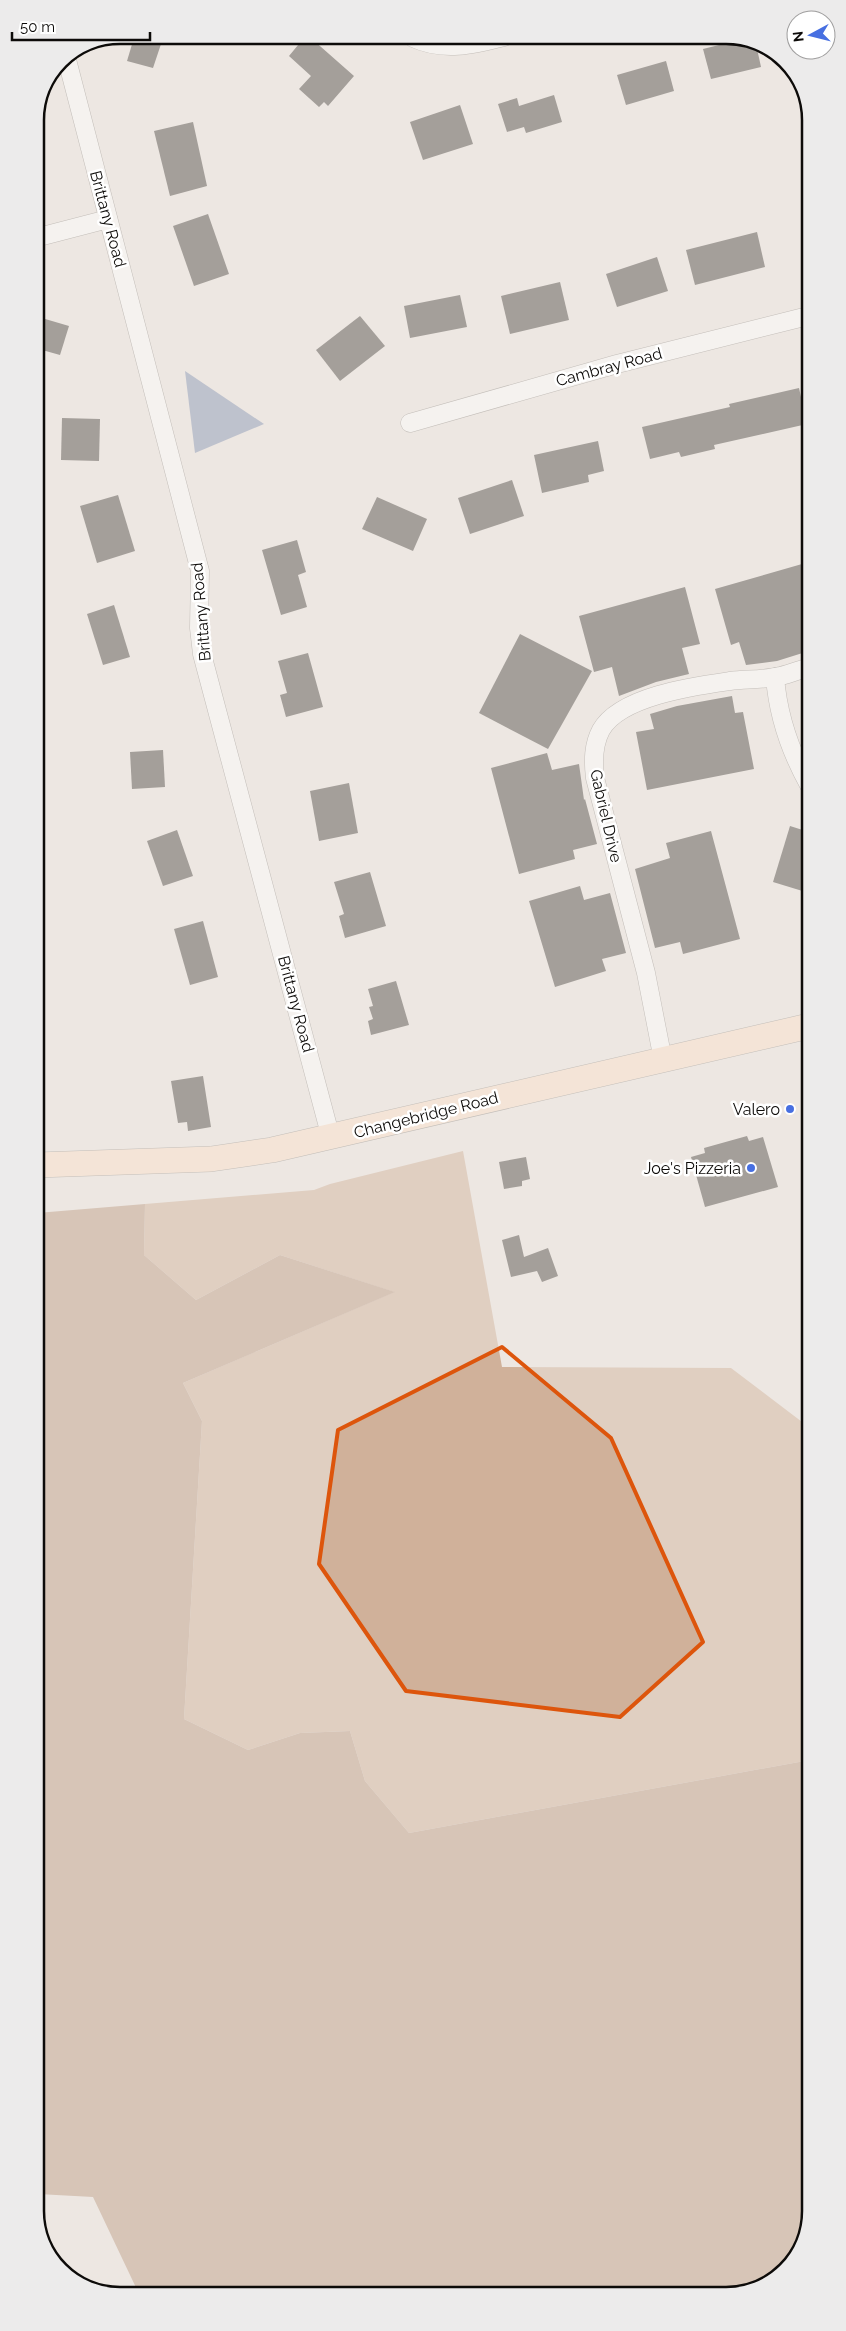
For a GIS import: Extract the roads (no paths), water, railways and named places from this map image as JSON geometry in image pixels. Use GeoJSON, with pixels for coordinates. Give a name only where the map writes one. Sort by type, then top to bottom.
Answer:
{"type":"FeatureCollection","features":[{"type":"Feature","properties":{"kind":"main road","name":"Changebridge Road"},"geometry":{"type":"LineString","coordinates":[[44,1165],[211,1159],[272,1150],[331,1138],[535,1088],[802,1028]]}},
{"type":"Feature","properties":{"kind":"street"},"geometry":{"type":"LineString","coordinates":[[432,44],[441,47],[459,47],[472,44]]}},
{"type":"Feature","properties":{"kind":"street","name":"Brittany Road"},"geometry":{"type":"LineString","coordinates":[[68,65],[200,571],[201,604],[199,628],[202,654],[331,1138]]}},
{"type":"Feature","properties":{"kind":"street"},"geometry":{"type":"LineString","coordinates":[[44,236],[108,218]]}},
{"type":"Feature","properties":{"kind":"street","name":"Cambray Road"},"geometry":{"type":"LineString","coordinates":[[410,423],[617,364],[802,318]]}},
{"type":"Feature","properties":{"kind":"street","name":"Gabriel Drive"},"geometry":{"type":"LineString","coordinates":[[663,1060],[646,973],[595,778],[594,753],[597,740],[610,719],[619,711],[646,699],[685,689],[775,677],[802,669]]}},
{"type":"Feature","properties":{"kind":"street"},"geometry":{"type":"LineString","coordinates":[[775,677],[780,715],[787,740],[802,771]]}},
{"type":"Feature","properties":{"kind":"water"},"geometry":{"type":"Polygon","coordinates":[[[185,371],[264,424],[195,453],[185,371]]]}},
{"type":"Feature","properties":{"kind":"place","name":"Valero"},"geometry":{"type":"Point","coordinates":[790,1109]}},
{"type":"Feature","properties":{"kind":"place","name":"Joe's Pizzeria"},"geometry":{"type":"Point","coordinates":[751,1168]}}]}
